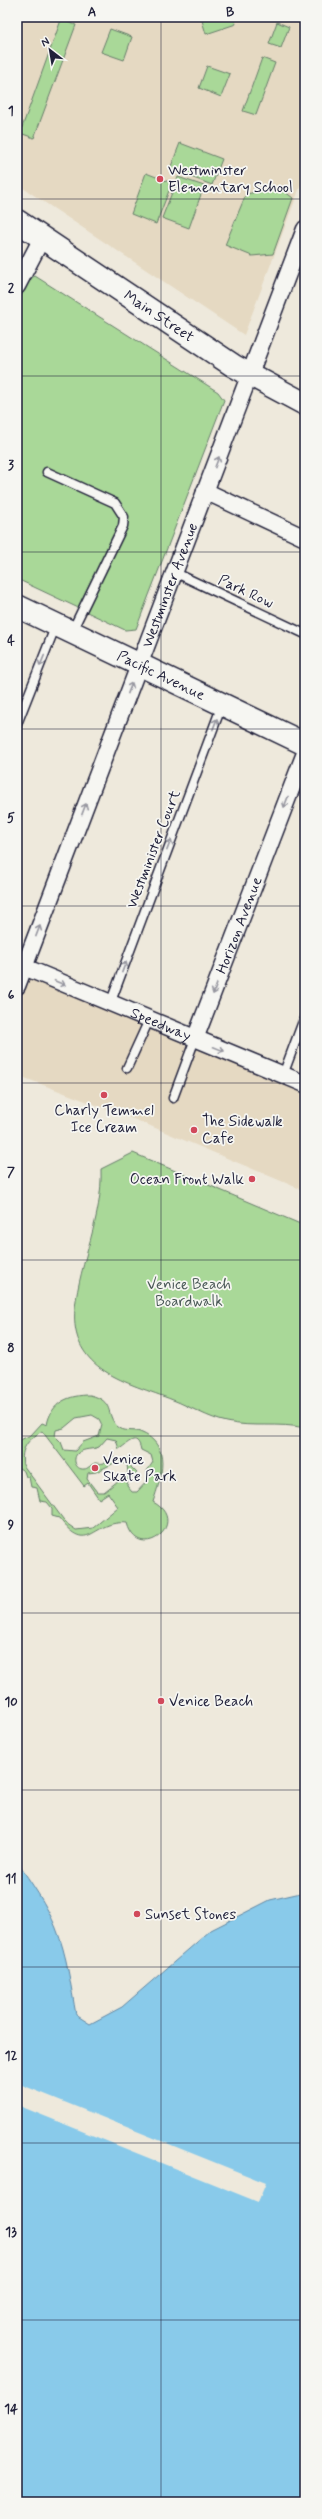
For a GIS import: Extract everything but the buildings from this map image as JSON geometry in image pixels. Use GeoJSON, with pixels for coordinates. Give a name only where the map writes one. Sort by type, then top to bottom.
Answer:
{"type":"FeatureCollection","features":[{"type":"Feature","properties":{"kind":"street","name":"Main Street"},"geometry":{"type":"LineString","coordinates":[[17,221],[250,375],[305,404]]}},
{"type":"Feature","properties":{"kind":"street","name":"Westminster Avenue"},"geometry":{"type":"LineString","coordinates":[[17,986],[20,966],[176,573],[305,229]]}},
{"type":"Feature","properties":{"kind":"street"},"geometry":{"type":"LineString","coordinates":[[17,285],[42,238]]}},
{"type":"Feature","properties":{"kind":"street"},"geometry":{"type":"LineString","coordinates":[[206,491],[305,538]]}},
{"type":"Feature","properties":{"kind":"street","name":"Pacific Avenue"},"geometry":{"type":"LineString","coordinates":[[17,606],[305,744]]}},
{"type":"Feature","properties":{"kind":"street","name":"Horizon Avenue"},"geometry":{"type":"LineString","coordinates":[[195,1039],[305,753]]}},
{"type":"Feature","properties":{"kind":"street","name":"Speedway"},"geometry":{"type":"LineString","coordinates":[[20,966],[305,1084]]}},
{"type":"Feature","properties":{"kind":"lane"},"geometry":{"type":"LineString","coordinates":[[17,724],[64,628],[123,526],[124,517],[115,503],[47,472]]}},
{"type":"Feature","properties":{"kind":"lane","name":"Park Row"},"geometry":{"type":"LineString","coordinates":[[176,573],[305,634]]}},
{"type":"Feature","properties":{"kind":"lane","name":"Westminister Court"},"geometry":{"type":"LineString","coordinates":[[110,1004],[222,705]]}},
{"type":"Feature","properties":{"kind":"lane"},"geometry":{"type":"LineString","coordinates":[[283,1075],[305,1016]]}},
{"type":"Feature","properties":{"kind":"lane"},"geometry":{"type":"LineString","coordinates":[[127,1068],[149,1020]]}},
{"type":"Feature","properties":{"kind":"lane","name":"Horizon Avenue"},"geometry":{"type":"LineString","coordinates":[[173,1098],[195,1039]]}},
{"type":"Feature","properties":{"kind":"shaded area","name":"Westminster Elementary School"},"geometry":{"type":"Polygon","coordinates":[[[17,17],[305,17],[305,174],[244,335],[17,184],[17,17]]]}},
{"type":"Feature","properties":{"kind":"shaded area"},"geometry":{"type":"Polygon","coordinates":[[[17,971],[305,1091],[305,1191],[141,1122],[17,1075],[17,971]]]}},
{"type":"Feature","properties":{"kind":"green space"},"geometry":{"type":"Polygon","coordinates":[[[201,17],[234,17],[236,24],[206,34],[201,17]]]}},
{"type":"Feature","properties":{"kind":"green space"},"geometry":{"type":"Polygon","coordinates":[[[61,20],[76,25],[34,138],[20,133],[61,20]]]}},
{"type":"Feature","properties":{"kind":"green space"},"geometry":{"type":"Polygon","coordinates":[[[277,22],[289,27],[281,48],[269,44],[277,22]]]}},
{"type":"Feature","properties":{"kind":"green space"},"geometry":{"type":"Polygon","coordinates":[[[110,29],[132,37],[124,60],[101,52],[110,29]]]}},
{"type":"Feature","properties":{"kind":"green space"},"geometry":{"type":"Polygon","coordinates":[[[262,58],[275,63],[256,115],[243,111],[262,58]]]}},
{"type":"Feature","properties":{"kind":"green space"},"geometry":{"type":"Polygon","coordinates":[[[207,66],[230,74],[221,97],[199,88],[207,66]]]}},
{"type":"Feature","properties":{"kind":"green space"},"geometry":{"type":"Polygon","coordinates":[[[180,143],[222,159],[212,185],[170,169],[180,143]]]}},
{"type":"Feature","properties":{"kind":"green space"},"geometry":{"type":"Polygon","coordinates":[[[146,173],[172,183],[156,224],[131,214],[146,173]]]}},
{"type":"Feature","properties":{"kind":"green space"},"geometry":{"type":"Polygon","coordinates":[[[178,177],[204,186],[189,228],[162,218],[178,177]]]}},
{"type":"Feature","properties":{"kind":"green space"},"geometry":{"type":"Polygon","coordinates":[[[267,190],[284,191],[293,198],[273,254],[252,256],[225,245],[246,194],[267,190]]]}},
{"type":"Feature","properties":{"kind":"green space"},"geometry":{"type":"Polygon","coordinates":[[[35,276],[218,392],[224,400],[136,629],[125,630],[17,579],[17,305],[29,279],[35,276]]]}},
{"type":"Feature","properties":{"kind":"green space","name":"Venice Beach Boardwalk"},"geometry":{"type":"Polygon","coordinates":[[[133,1153],[305,1226],[305,1428],[285,1425],[236,1424],[213,1418],[173,1400],[120,1380],[104,1371],[91,1360],[81,1346],[76,1329],[75,1308],[81,1273],[95,1222],[101,1187],[101,1169],[133,1153]]]}},
{"type":"Feature","properties":{"kind":"green space","name":"Venice Skate Park"},"geometry":{"type":"Polygon","coordinates":[[[82,1395],[90,1395],[103,1401],[117,1426],[125,1430],[140,1432],[150,1438],[157,1445],[161,1454],[162,1463],[159,1483],[153,1502],[164,1511],[167,1520],[165,1529],[159,1536],[150,1540],[141,1540],[133,1535],[127,1523],[115,1523],[91,1534],[84,1536],[77,1535],[69,1530],[59,1518],[52,1516],[52,1508],[47,1502],[40,1501],[37,1488],[31,1487],[29,1477],[26,1477],[24,1471],[17,1467],[18,1441],[31,1435],[42,1423],[47,1425],[52,1411],[62,1401],[82,1395]],[[92,1415],[76,1418],[64,1428],[56,1430],[55,1436],[61,1442],[64,1450],[75,1451],[83,1442],[99,1436],[102,1425],[99,1419],[92,1415]],[[42,1431],[29,1441],[24,1449],[22,1459],[23,1465],[66,1523],[76,1530],[93,1528],[118,1507],[108,1493],[99,1499],[88,1483],[84,1486],[42,1431]],[[107,1438],[99,1447],[83,1450],[76,1455],[75,1463],[78,1468],[85,1469],[95,1463],[104,1463],[111,1457],[121,1460],[129,1458],[131,1467],[137,1473],[128,1479],[127,1486],[132,1492],[137,1492],[148,1480],[147,1471],[153,1462],[151,1455],[141,1450],[137,1441],[132,1440],[119,1449],[116,1440],[107,1438]],[[116,1462],[96,1472],[88,1473],[87,1479],[97,1492],[104,1492],[128,1473],[127,1464],[116,1462]]]}},
{"type":"Feature","properties":{"kind":"water"},"geometry":{"type":"Polygon","coordinates":[[[17,1862],[43,1902],[60,1938],[66,1960],[76,2015],[90,2024],[122,2007],[211,1930],[270,1900],[305,1892],[305,2502],[17,2502],[17,1862]]]}},
{"type":"Feature","properties":{"kind":"pier"},"geometry":{"type":"Polygon","coordinates":[[[17,2083],[266,2183],[258,2202],[17,2105],[17,2083]]]}},
{"type":"Feature","properties":{"kind":"place","name":"Westminster Elementary School"},"geometry":{"type":"Point","coordinates":[160,179]}},
{"type":"Feature","properties":{"kind":"place","name":"Charly Temmel Ice Cream"},"geometry":{"type":"Point","coordinates":[104,1095]}},
{"type":"Feature","properties":{"kind":"place","name":"The Sidewalk Cafe"},"geometry":{"type":"Point","coordinates":[194,1130]}},
{"type":"Feature","properties":{"kind":"place","name":"Ocean Front Walk"},"geometry":{"type":"Point","coordinates":[252,1179]}},
{"type":"Feature","properties":{"kind":"place","name":"Venice Skate Park"},"geometry":{"type":"Point","coordinates":[95,1468]}},
{"type":"Feature","properties":{"kind":"place","name":"Venice Beach"},"geometry":{"type":"Point","coordinates":[161,1701]}},
{"type":"Feature","properties":{"kind":"place","name":"Sunset Stones"},"geometry":{"type":"Point","coordinates":[137,1914]}}]}
